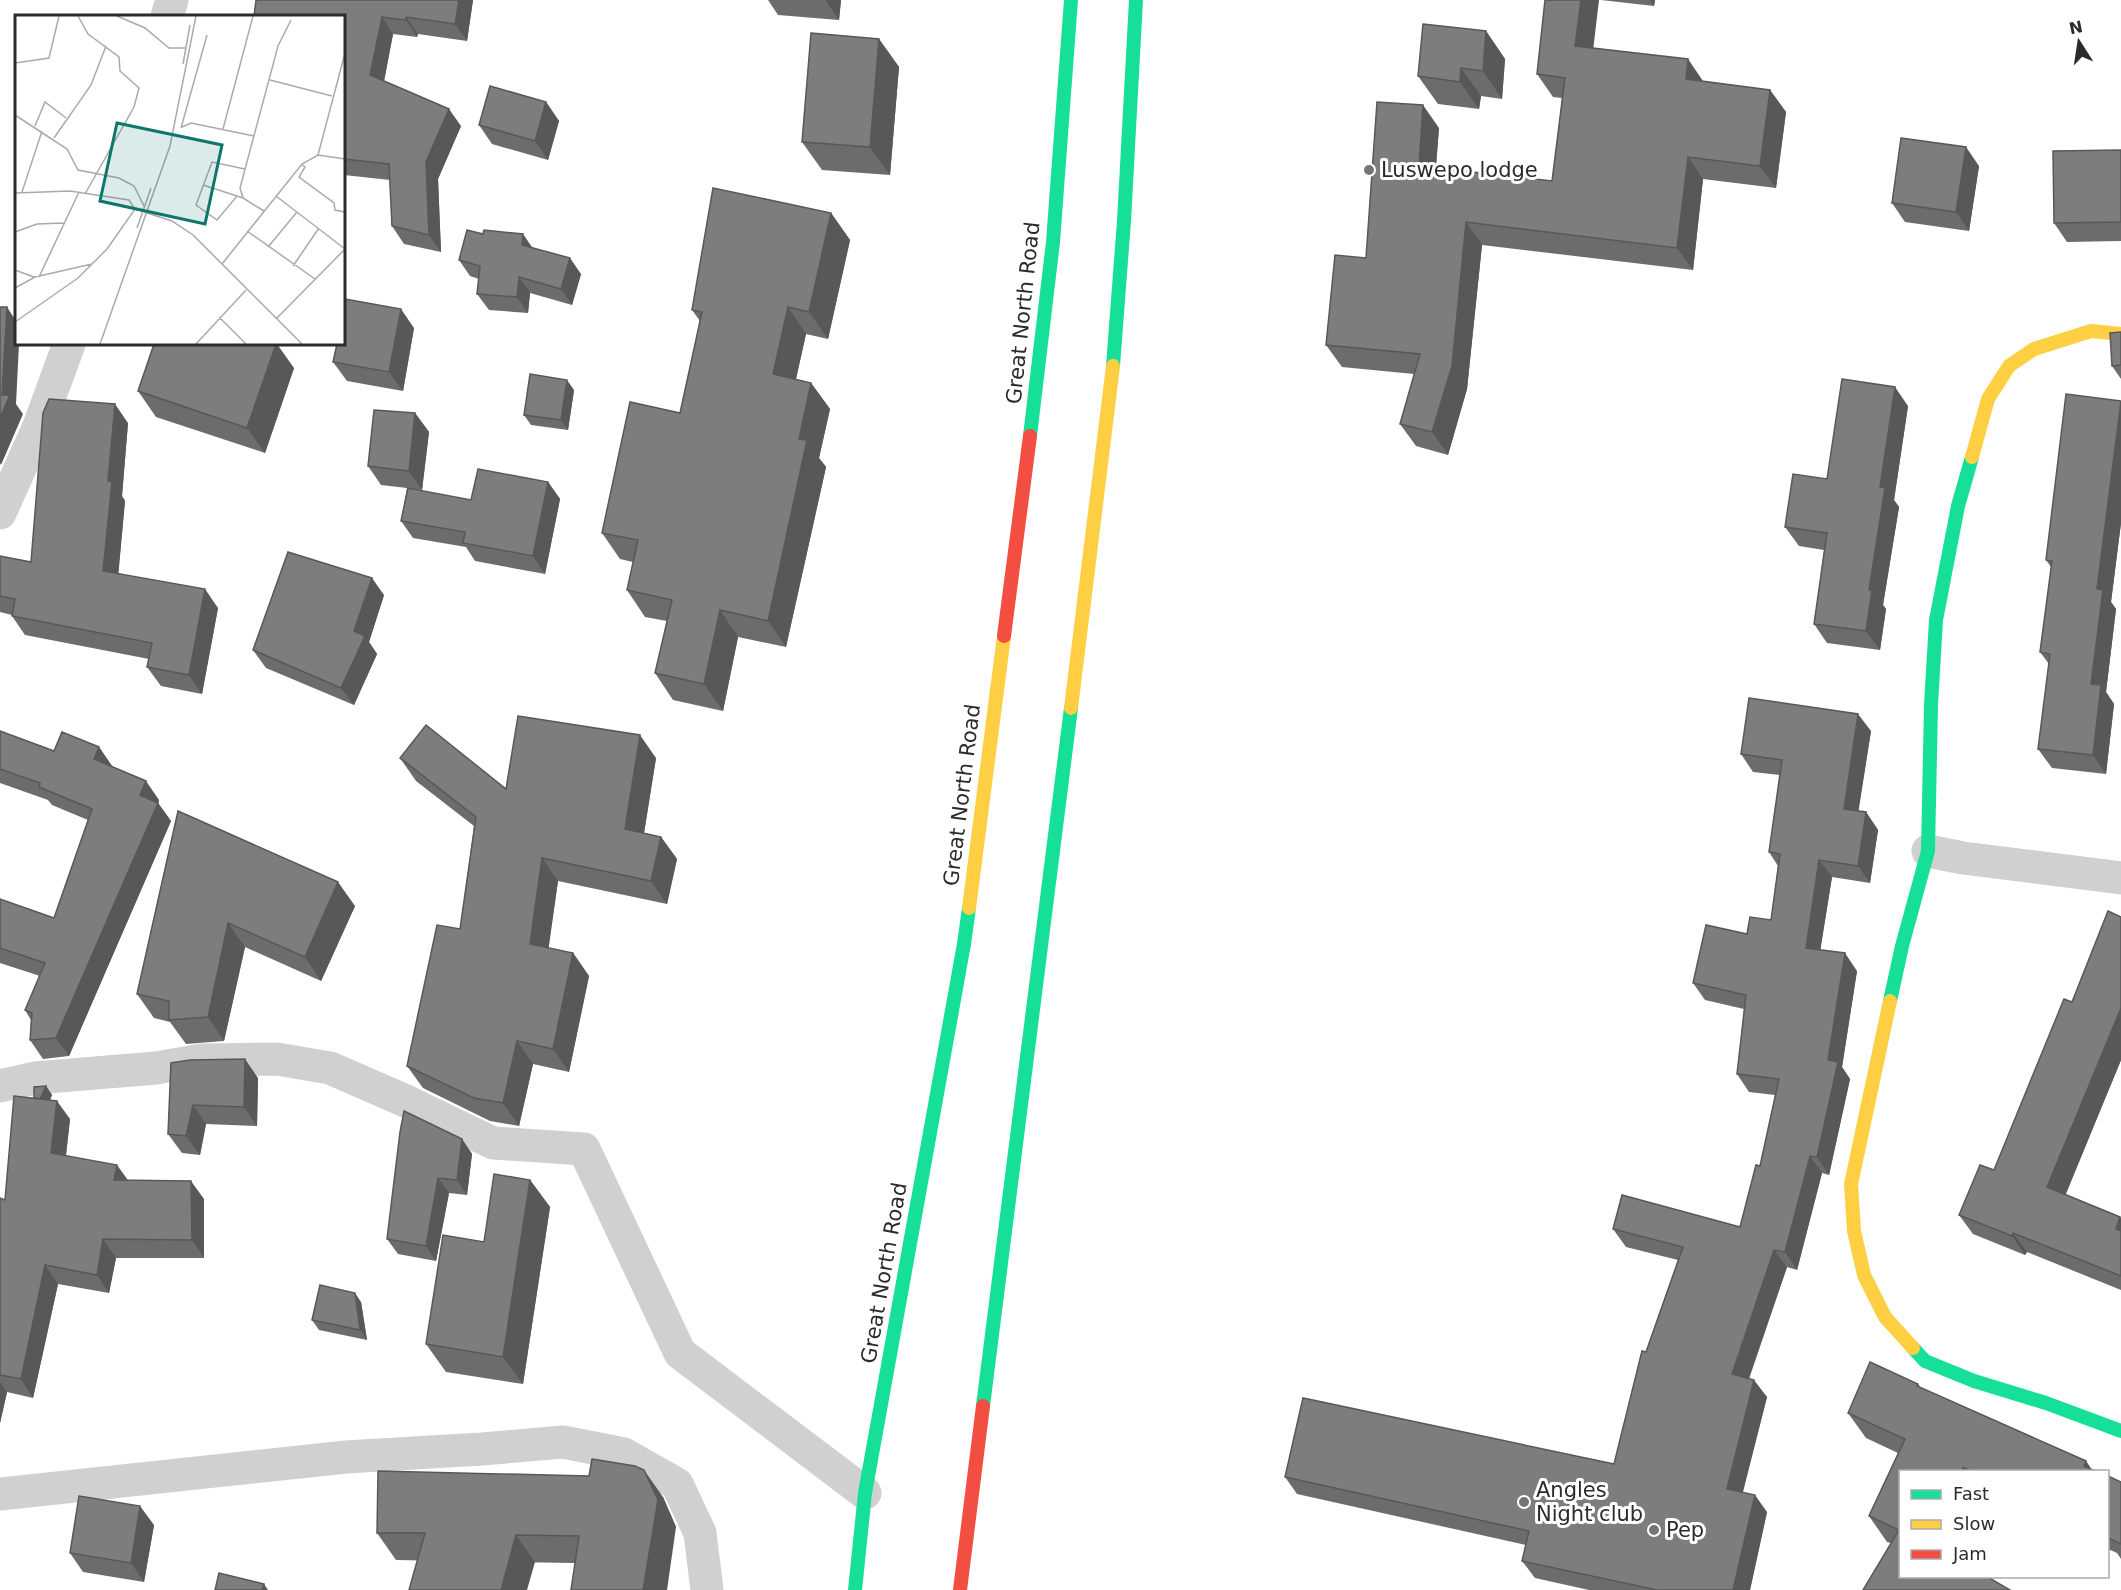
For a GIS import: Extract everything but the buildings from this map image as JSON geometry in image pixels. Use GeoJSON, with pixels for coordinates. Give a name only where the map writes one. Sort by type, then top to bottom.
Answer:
{"type":"FeatureCollection","features":[{"type":"Feature","properties":{"kind":"main road","name":"Great North Road"},"geometry":{"type":"LineString","coordinates":[[855,1590],[865,1493],[966,932],[1041,350],[1053,242],[1071,0]]}},
{"type":"Feature","properties":{"kind":"main road"},"geometry":{"type":"LineString","coordinates":[[960,1590],[1113,370],[1136,0]]}},
{"type":"Feature","properties":{"kind":"main road"},"geometry":{"type":"LineString","coordinates":[[2121,334],[2091,331],[2034,349],[2009,366],[1988,399],[1958,507],[1936,620],[1931,705],[1928,851],[1902,946],[1851,1184],[1854,1230],[1863,1275],[1886,1317],[1925,1361],[1974,1381],[2046,1403],[2121,1431]]}},
{"type":"Feature","properties":{"kind":"street"},"geometry":{"type":"LineString","coordinates":[[167,15],[172,0]]}},
{"type":"Feature","properties":{"kind":"street"},"geometry":{"type":"LineString","coordinates":[[0,513],[39,426],[69,345]]}},
{"type":"Feature","properties":{"kind":"street"},"geometry":{"type":"LineString","coordinates":[[1928,851],[1963,858],[2121,878]]}},
{"type":"Feature","properties":{"kind":"street"},"geometry":{"type":"LineString","coordinates":[[0,1086],[35,1078],[156,1068],[202,1060],[277,1059],[330,1068],[493,1143],[584,1149],[680,1353],[865,1493]]}},
{"type":"Feature","properties":{"kind":"street"},"geometry":{"type":"LineString","coordinates":[[0,1494],[346,1457],[563,1442],[624,1454],[677,1484],[700,1533],[707,1590]]}},
{"type":"Feature","properties":{"kind":"traffic: fast"},"geometry":{"type":"LineString","coordinates":[[1030,436],[1053,242],[1071,0]]}},
{"type":"Feature","properties":{"kind":"traffic: fast"},"geometry":{"type":"LineString","coordinates":[[1113,366],[1124,221],[1136,0]]}},
{"type":"Feature","properties":{"kind":"traffic: fast"},"geometry":{"type":"LineString","coordinates":[[1890,1001],[1902,946],[1928,851],[1931,705],[1936,620],[1958,506],[1972,457]]}},
{"type":"Feature","properties":{"kind":"traffic: fast"},"geometry":{"type":"LineString","coordinates":[[983,1406],[1071,708]]}},
{"type":"Feature","properties":{"kind":"traffic: fast"},"geometry":{"type":"LineString","coordinates":[[855,1590],[865,1493],[969,908]]}},
{"type":"Feature","properties":{"kind":"traffic: fast"},"geometry":{"type":"LineString","coordinates":[[1913,1348],[1925,1361],[1974,1381],[2046,1403],[2121,1431]]}},
{"type":"Feature","properties":{"kind":"traffic: slow"},"geometry":{"type":"LineString","coordinates":[[1972,457],[1988,399],[2009,366],[2034,349],[2091,331],[2121,334]]}},
{"type":"Feature","properties":{"kind":"traffic: slow"},"geometry":{"type":"LineString","coordinates":[[1071,708],[1113,366]]}},
{"type":"Feature","properties":{"kind":"traffic: slow"},"geometry":{"type":"LineString","coordinates":[[969,908],[1004,636]]}},
{"type":"Feature","properties":{"kind":"traffic: slow"},"geometry":{"type":"LineString","coordinates":[[1890,1001],[1851,1184],[1854,1231],[1864,1275],[1885,1317],[1913,1348]]}},
{"type":"Feature","properties":{"kind":"traffic: jam"},"geometry":{"type":"LineString","coordinates":[[1004,636],[1030,436]]}},
{"type":"Feature","properties":{"kind":"traffic: jam"},"geometry":{"type":"LineString","coordinates":[[960,1590],[983,1406]]}},
{"type":"Feature","properties":{"kind":"place","name":"Luswepo lodge"},"geometry":{"type":"Point","coordinates":[1369,170]}},
{"type":"Feature","properties":{"kind":"place","name":"Angles Night club"},"geometry":{"type":"Point","coordinates":[1524,1502]}},
{"type":"Feature","properties":{"kind":"place","name":"Pep"},"geometry":{"type":"Point","coordinates":[1654,1530]}}]}
